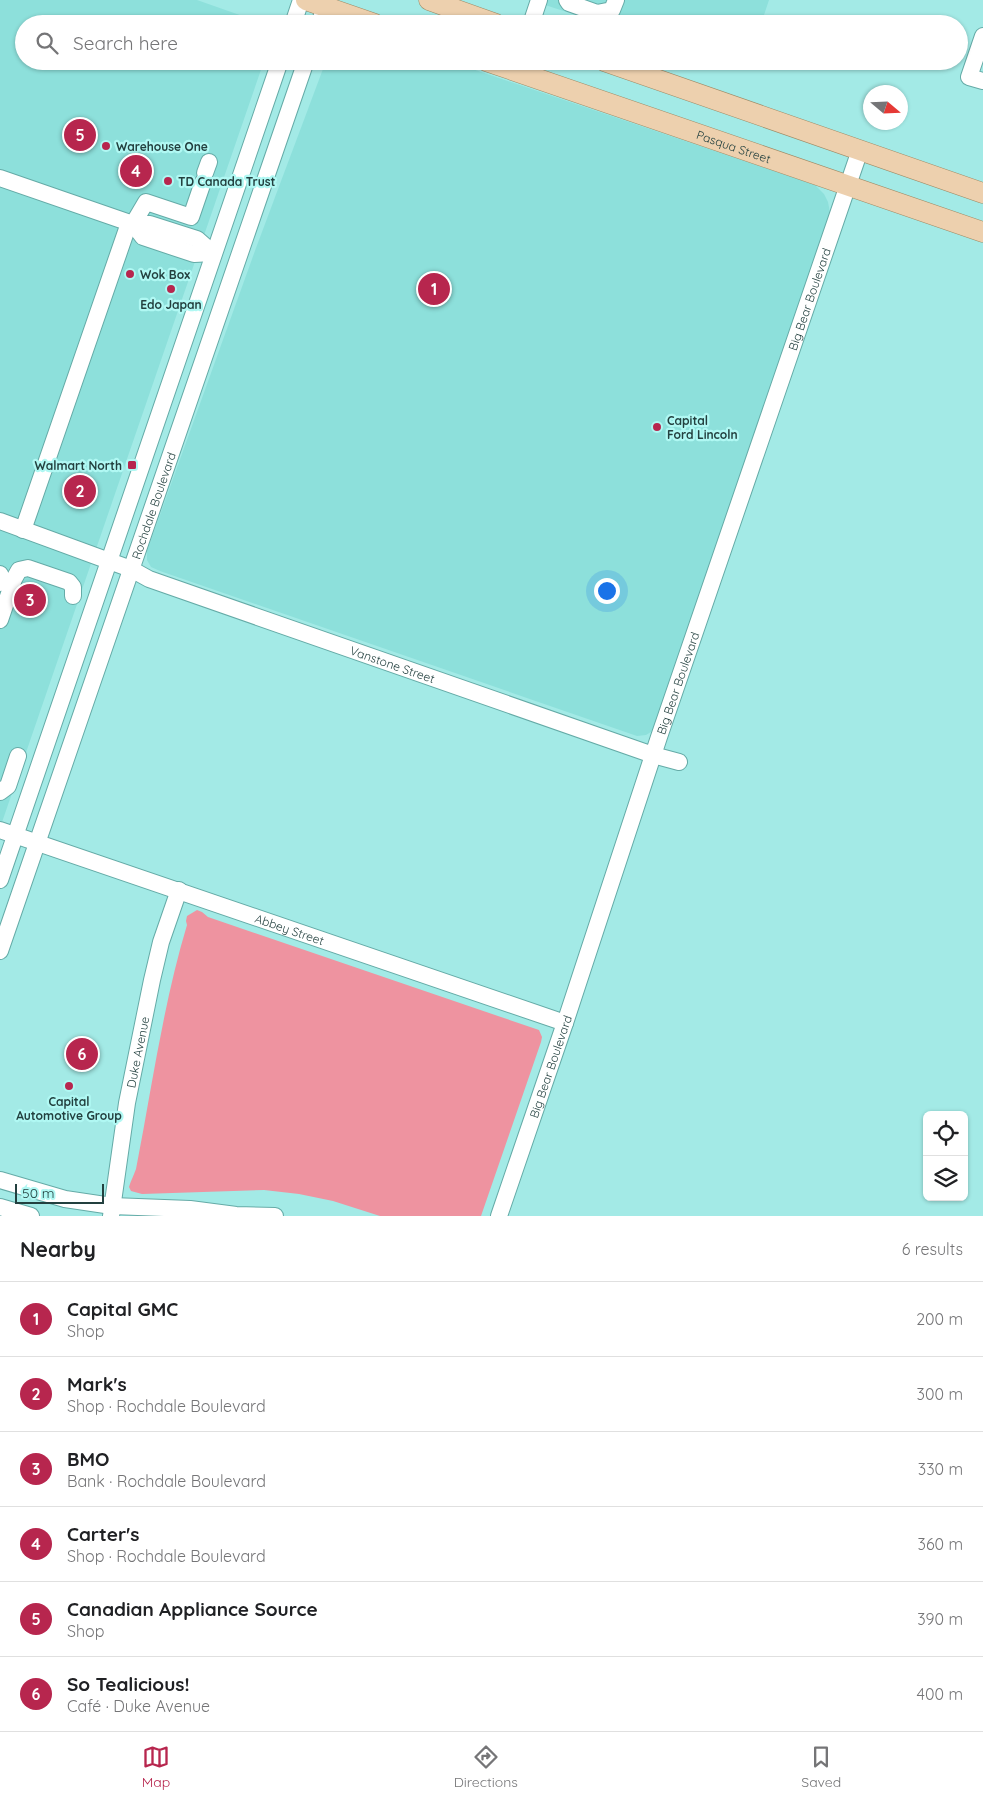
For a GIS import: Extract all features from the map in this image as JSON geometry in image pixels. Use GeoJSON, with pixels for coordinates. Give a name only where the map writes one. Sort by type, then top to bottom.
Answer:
{"type":"FeatureCollection","features":[{"type":"Feature","properties":{"kind":"main road"},"geometry":{"type":"LineString","coordinates":[[306,0],[324,10],[342,15]]}},
{"type":"Feature","properties":{"kind":"main road"},"geometry":{"type":"LineString","coordinates":[[429,0],[471,15]]}},
{"type":"Feature","properties":{"kind":"main road","name":"Pasqua Street"},"geometry":{"type":"LineString","coordinates":[[512,70],[983,232]]}},
{"type":"Feature","properties":{"kind":"main road"},"geometry":{"type":"LineString","coordinates":[[630,70],[983,193]]}},
{"type":"Feature","properties":{"kind":"street"},"geometry":{"type":"LineString","coordinates":[[296,15],[301,0]]}},
{"type":"Feature","properties":{"kind":"street"},"geometry":{"type":"LineString","coordinates":[[534,15],[539,0]]}},
{"type":"Feature","properties":{"kind":"street"},"geometry":{"type":"LineString","coordinates":[[567,0],[569,3],[598,13],[612,10],[616,0]]}},
{"type":"Feature","properties":{"kind":"street"},"geometry":{"type":"LineString","coordinates":[[983,36],[969,76],[983,81]]}},
{"type":"Feature","properties":{"kind":"street","name":"Rochdale Boulevard"},"geometry":{"type":"LineString","coordinates":[[0,880],[8,833],[108,561],[277,70]]}},
{"type":"Feature","properties":{"kind":"street","name":"Rochdale Boulevard"},"geometry":{"type":"LineString","coordinates":[[0,951],[303,70]]}},
{"type":"Feature","properties":{"kind":"street","name":"Big Bear Boulevard"},"geometry":{"type":"LineString","coordinates":[[500,1216],[653,755],[860,150]]}},
{"type":"Feature","properties":{"kind":"street"},"geometry":{"type":"LineString","coordinates":[[23,530],[131,224],[146,202],[191,217],[206,172]]}},
{"type":"Feature","properties":{"kind":"street"},"geometry":{"type":"LineString","coordinates":[[0,178],[131,224],[150,224],[197,239],[213,253]]}},
{"type":"Feature","properties":{"kind":"street","name":"Vanstone Street"},"geometry":{"type":"LineString","coordinates":[[0,521],[108,561],[149,579],[653,755],[679,762]]}},
{"type":"Feature","properties":{"kind":"street"},"geometry":{"type":"LineString","coordinates":[[0,620],[14,579],[20,570],[28,568],[69,582],[73,588],[74,596]]}},
{"type":"Feature","properties":{"kind":"street"},"geometry":{"type":"LineString","coordinates":[[0,574],[2,578],[0,582]]}},
{"type":"Feature","properties":{"kind":"street"},"geometry":{"type":"LineString","coordinates":[[0,792],[8,786],[18,756]]}},
{"type":"Feature","properties":{"kind":"street","name":"Abbey Street"},"geometry":{"type":"LineString","coordinates":[[8,833],[565,1023]]}},
{"type":"Feature","properties":{"kind":"street","name":"Duke Avenue"},"geometry":{"type":"LineString","coordinates":[[112,1211],[127,1103],[152,980],[179,890]]}},
{"type":"Feature","properties":{"kind":"street"},"geometry":{"type":"LineString","coordinates":[[0,1180],[112,1211],[190,1209],[235,1216],[275,1216]]}},
{"type":"Feature","properties":{"kind":"street"},"geometry":{"type":"LineString","coordinates":[[0,1207],[31,1216]]}},
{"type":"Feature","properties":{"kind":"shaded area"},"geometry":{"type":"Polygon","coordinates":[[[0,0],[197,0],[240,15],[15,15],[15,70],[261,70],[0,828],[0,0]]]}},
{"type":"Feature","properties":{"kind":"shaded area"},"geometry":{"type":"Polygon","coordinates":[[[530,0],[769,0],[764,15],[576,15],[530,0]]]}},
{"type":"Feature","properties":{"kind":"shaded area"},"geometry":{"type":"Polygon","coordinates":[[[323,70],[476,70],[815,185],[824,194],[830,213],[654,730],[646,735],[637,736],[151,567],[147,560],[147,551],[256,248],[323,70]]]}},
{"type":"Feature","properties":{"kind":"shaded area"},"geometry":{"type":"Polygon","coordinates":[[[197,910],[208,917],[539,1030],[542,1037],[541,1042],[481,1216],[380,1216],[333,1201],[299,1194],[264,1190],[142,1194],[131,1191],[129,1187],[136,1169],[171,985],[187,925],[187,916],[197,910]]]}},
{"type":"Feature","properties":{"kind":"place","name":"Canadian Appliance Source"},"geometry":{"type":"Point","coordinates":[80,135]}},
{"type":"Feature","properties":{"kind":"place","name":"Warehouse One"},"geometry":{"type":"Point","coordinates":[106,146]}},
{"type":"Feature","properties":{"kind":"place","name":"Carter's"},"geometry":{"type":"Point","coordinates":[136,171]}},
{"type":"Feature","properties":{"kind":"place","name":"TD Canada Trust"},"geometry":{"type":"Point","coordinates":[168,181]}},
{"type":"Feature","properties":{"kind":"place","name":"Wok Box"},"geometry":{"type":"Point","coordinates":[130,274]}},
{"type":"Feature","properties":{"kind":"place","name":"Edo Japan"},"geometry":{"type":"Point","coordinates":[171,289]}},
{"type":"Feature","properties":{"kind":"place","name":"Capital GMC"},"geometry":{"type":"Point","coordinates":[434,289]}},
{"type":"Feature","properties":{"kind":"place","name":"Capital Ford Lincoln"},"geometry":{"type":"Point","coordinates":[657,427]}},
{"type":"Feature","properties":{"kind":"place","name":"Walmart North"},"geometry":{"type":"Point","coordinates":[132,465]}},
{"type":"Feature","properties":{"kind":"place","name":"Mark's"},"geometry":{"type":"Point","coordinates":[80,491]}},
{"type":"Feature","properties":{"kind":"place","name":"BMO"},"geometry":{"type":"Point","coordinates":[30,600]}},
{"type":"Feature","properties":{"kind":"place","name":"So Tealicious!"},"geometry":{"type":"Point","coordinates":[82,1054]}},
{"type":"Feature","properties":{"kind":"place","name":"Capital Automotive Group"},"geometry":{"type":"Point","coordinates":[69,1086]}}]}
